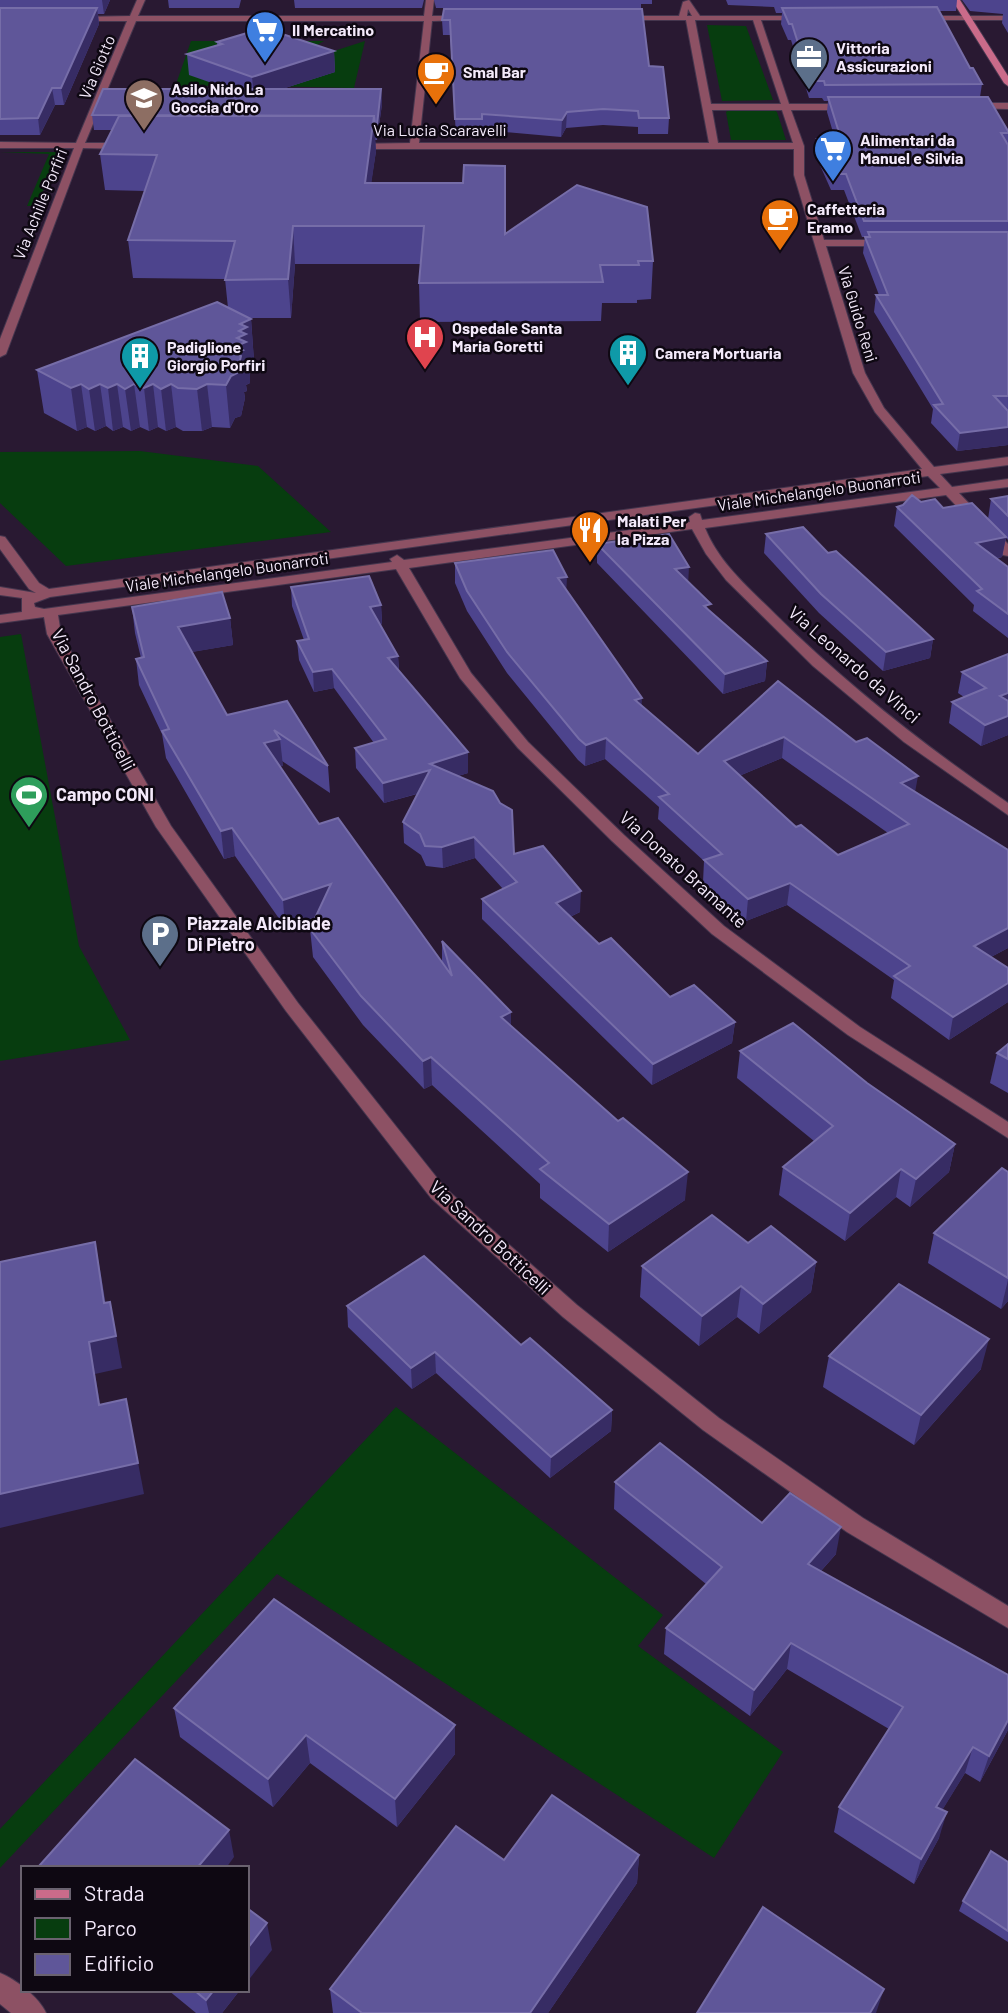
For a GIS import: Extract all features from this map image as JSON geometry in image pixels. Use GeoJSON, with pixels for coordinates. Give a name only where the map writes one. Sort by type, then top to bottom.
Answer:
{"type":"FeatureCollection","features":[{"type":"Feature","properties":{"kind":"main road"},"geometry":{"type":"LineString","coordinates":[[956,0],[1008,83]]}},
{"type":"Feature","properties":{"kind":"street","name":"Via Giotto"},"geometry":{"type":"LineString","coordinates":[[82,146],[101,90],[141,0]]}},
{"type":"Feature","properties":{"kind":"street"},"geometry":{"type":"LineString","coordinates":[[414,146],[430,0]]}},
{"type":"Feature","properties":{"kind":"street"},"geometry":{"type":"LineString","coordinates":[[687,1],[682,12],[690,18]]}},
{"type":"Feature","properties":{"kind":"street"},"geometry":{"type":"LineString","coordinates":[[687,1],[714,146]]}},
{"type":"Feature","properties":{"kind":"street"},"geometry":{"type":"LineString","coordinates":[[69,19],[474,18]]}},
{"type":"Feature","properties":{"kind":"street"},"geometry":{"type":"LineString","coordinates":[[611,18],[814,18]]}},
{"type":"Feature","properties":{"kind":"street","name":"Via Guido Reni"},"geometry":{"type":"LineString","coordinates":[[756,18],[799,146],[799,175],[859,373],[891,427],[929,472]]}},
{"type":"Feature","properties":{"kind":"street"},"geometry":{"type":"LineString","coordinates":[[911,18],[1008,18]]}},
{"type":"Feature","properties":{"kind":"street"},"geometry":{"type":"LineString","coordinates":[[959,106],[1008,106]]}},
{"type":"Feature","properties":{"kind":"street"},"geometry":{"type":"LineString","coordinates":[[708,107],[866,107]]}},
{"type":"Feature","properties":{"kind":"street"},"geometry":{"type":"LineString","coordinates":[[0,145],[137,146]]}},
{"type":"Feature","properties":{"kind":"street","name":"Via Achille Porfiri"},"geometry":{"type":"LineString","coordinates":[[0,354],[82,146]]}},
{"type":"Feature","properties":{"kind":"street","name":"Via Lucia Scaravelli"},"geometry":{"type":"LineString","coordinates":[[345,146],[799,146]]}},
{"type":"Feature","properties":{"kind":"street"},"geometry":{"type":"LineString","coordinates":[[820,243],[908,243]]}},
{"type":"Feature","properties":{"kind":"street","name":"Viale Michelangelo Buonarroti"},"geometry":{"type":"LineString","coordinates":[[0,619],[44,602],[384,545],[1008,461]]}},
{"type":"Feature","properties":{"kind":"street","name":"Viale Michelangelo Buonarroti"},"geometry":{"type":"LineString","coordinates":[[929,472],[946,492]]}},
{"type":"Feature","properties":{"kind":"street","name":"Viale Michelangelo Buonarroti"},"geometry":{"type":"LineString","coordinates":[[0,601],[44,602],[403,567],[1008,483]]}},
{"type":"Feature","properties":{"kind":"street"},"geometry":{"type":"LineString","coordinates":[[946,492],[1008,552]]}},
{"type":"Feature","properties":{"kind":"street","name":"Viale Michelangelo Buonarroti"},"geometry":{"type":"LineString","coordinates":[[691,503],[697,526]]}},
{"type":"Feature","properties":{"kind":"street","name":"Via Leonardo da Vinci"},"geometry":{"type":"LineString","coordinates":[[697,526],[701,538],[743,589],[803,651],[878,716],[1008,810]]}},
{"type":"Feature","properties":{"kind":"street"},"geometry":{"type":"LineString","coordinates":[[0,540],[44,602]]}},
{"type":"Feature","properties":{"kind":"street"},"geometry":{"type":"LineString","coordinates":[[384,545],[403,567]]}},
{"type":"Feature","properties":{"kind":"street","name":"Via Donato Bramante"},"geometry":{"type":"LineString","coordinates":[[403,567],[466,675],[523,745],[618,838],[739,945],[855,1031],[1008,1131]]}},
{"type":"Feature","properties":{"kind":"street"},"geometry":{"type":"LineString","coordinates":[[0,591],[44,602]]}},
{"type":"Feature","properties":{"kind":"street","name":"Via Sandro Botticelli"},"geometry":{"type":"LineString","coordinates":[[44,602],[54,634],[164,827],[292,1007],[438,1193],[560,1302],[711,1424],[855,1525],[1008,1618]]}},
{"type":"Feature","properties":{"kind":"street"},"geometry":{"type":"LineString","coordinates":[[0,1986],[32,2013]]}},
{"type":"Feature","properties":{"kind":"green space"},"geometry":{"type":"Polygon","coordinates":[[[707,25],[746,26],[773,100],[722,101],[707,25]]]}},
{"type":"Feature","properties":{"kind":"green space"},"geometry":{"type":"Polygon","coordinates":[[[191,41],[324,41],[317,45],[334,51],[365,41],[354,88],[214,85],[174,90],[191,41]]]}},
{"type":"Feature","properties":{"kind":"green space"},"geometry":{"type":"Polygon","coordinates":[[[774,110],[786,140],[731,140],[726,112],[774,110]]]}},
{"type":"Feature","properties":{"kind":"green space"},"geometry":{"type":"Polygon","coordinates":[[[0,152],[59,152],[37,206],[27,206],[49,154],[0,152]]]}},
{"type":"Feature","properties":{"kind":"green space"},"geometry":{"type":"Polygon","coordinates":[[[140,451],[258,466],[331,532],[66,566],[0,503],[0,452],[140,451]]]}},
{"type":"Feature","properties":{"kind":"green space","name":"Campo CONI"},"geometry":{"type":"Polygon","coordinates":[[[21,634],[79,946],[130,1040],[0,1061],[0,637],[21,634]]]}},
{"type":"Feature","properties":{"kind":"green space"},"geometry":{"type":"Polygon","coordinates":[[[396,1407],[663,1615],[638,1646],[783,1752],[714,1858],[277,1574],[0,1868],[0,1829],[396,1407]]]}},
{"type":"Feature","properties":{"kind":"building"},"geometry":{"type":"Polygon","coordinates":[[[937,7],[970,68],[973,68],[982,84],[825,85],[824,81],[810,81],[792,24],[789,24],[782,8],[937,7]]]}},
{"type":"Feature","properties":{"kind":"building"},"geometry":{"type":"Polygon","coordinates":[[[0,8],[97,8],[61,88],[52,88],[38,118],[0,119],[0,8]]]}},
{"type":"Feature","properties":{"kind":"building"},"geometry":{"type":"Polygon","coordinates":[[[444,9],[642,9],[649,66],[663,67],[669,118],[639,118],[638,111],[603,109],[567,112],[562,120],[482,114],[482,119],[455,119],[450,20],[442,20],[444,9]]]}},
{"type":"Feature","properties":{"kind":"building","name":"Il Mercatino"},"geometry":{"type":"Polygon","coordinates":[[[264,28],[334,51],[252,77],[187,54],[222,44],[217,42],[264,28]]]}},
{"type":"Feature","properties":{"kind":"building"},"geometry":{"type":"Polygon","coordinates":[[[103,89],[381,89],[375,125],[374,116],[92,115],[103,89]]]}},
{"type":"Feature","properties":{"kind":"building"},"geometry":{"type":"Polygon","coordinates":[[[828,97],[988,97],[1008,131],[1001,133],[1008,145],[1008,221],[864,221],[846,174],[833,174],[817,139],[841,139],[828,97]]]}},
{"type":"Feature","properties":{"kind":"building"},"geometry":{"type":"Polygon","coordinates":[[[119,116],[374,116],[365,183],[463,183],[464,165],[505,166],[505,234],[577,185],[647,207],[653,261],[638,261],[639,265],[600,265],[603,282],[419,283],[424,226],[293,226],[288,279],[225,280],[235,241],[128,240],[157,155],[100,154],[119,116]]]}},
{"type":"Feature","properties":{"kind":"building"},"geometry":{"type":"Polygon","coordinates":[[[868,232],[1008,232],[1008,396],[994,396],[1008,411],[1008,427],[960,433],[934,405],[943,404],[876,295],[888,295],[865,237],[870,237],[868,232]]]}},
{"type":"Feature","properties":{"kind":"building"},"geometry":{"type":"Polygon","coordinates":[[[217,302],[251,319],[240,324],[247,327],[239,331],[246,334],[237,338],[246,342],[236,346],[243,350],[235,353],[241,356],[237,373],[231,376],[226,385],[207,384],[197,389],[178,388],[171,384],[161,389],[153,384],[144,388],[134,384],[125,389],[117,384],[108,388],[100,384],[89,389],[81,384],[71,388],[37,370],[217,302]]]}},
{"type":"Feature","properties":{"kind":"building"},"geometry":{"type":"Polygon","coordinates":[[[912,495],[921,502],[935,499],[943,508],[972,503],[1006,537],[976,543],[1008,567],[1008,614],[977,591],[982,589],[897,507],[903,505],[912,495]]]}},
{"type":"Feature","properties":{"kind":"building"},"geometry":{"type":"Polygon","coordinates":[[[1008,496],[1008,516],[991,499],[1008,496]]]}},
{"type":"Feature","properties":{"kind":"building"},"geometry":{"type":"Polygon","coordinates":[[[803,527],[828,553],[836,551],[933,639],[886,652],[821,594],[766,534],[803,527]]]}},
{"type":"Feature","properties":{"kind":"building"},"geometry":{"type":"Polygon","coordinates":[[[669,534],[689,567],[675,569],[711,604],[704,606],[767,661],[725,674],[597,544],[669,534]]]}},
{"type":"Feature","properties":{"kind":"building"},"geometry":{"type":"Polygon","coordinates":[[[553,550],[567,577],[558,578],[642,698],[635,700],[698,754],[778,681],[856,742],[867,738],[918,776],[901,783],[1008,850],[1008,928],[974,946],[1008,968],[1008,983],[953,1017],[894,976],[910,966],[790,883],[748,899],[704,860],[722,854],[659,797],[669,794],[606,738],[586,745],[579,739],[507,652],[467,591],[455,563],[553,550]],[[784,737],[724,761],[796,827],[801,825],[838,855],[909,824],[784,737]]]}},
{"type":"Feature","properties":{"kind":"building"},"geometry":{"type":"Polygon","coordinates":[[[369,576],[381,605],[370,607],[398,656],[388,658],[468,752],[430,764],[493,791],[500,803],[512,810],[514,854],[543,846],[581,891],[556,903],[599,944],[611,938],[670,997],[694,985],[735,1022],[653,1064],[482,899],[517,882],[474,837],[442,847],[425,846],[420,834],[403,822],[430,770],[383,783],[355,748],[386,739],[332,669],[313,672],[297,641],[309,639],[291,587],[369,576]]]}},
{"type":"Feature","properties":{"kind":"building"},"geometry":{"type":"Polygon","coordinates":[[[222,592],[230,618],[178,627],[227,715],[287,701],[328,766],[274,730],[280,739],[264,743],[319,824],[338,818],[452,976],[442,941],[511,1012],[501,1017],[618,1121],[623,1118],[688,1172],[609,1224],[540,1169],[549,1163],[431,1057],[423,1061],[361,996],[310,929],[331,884],[283,900],[232,828],[221,831],[162,731],[169,729],[136,659],[144,657],[132,607],[222,592]]]}},
{"type":"Feature","properties":{"kind":"building"},"geometry":{"type":"Polygon","coordinates":[[[1008,654],[1008,693],[1000,696],[1008,701],[1008,716],[985,725],[952,702],[986,688],[962,672],[1008,654]]]}},
{"type":"Feature","properties":{"kind":"building"},"geometry":{"type":"Polygon","coordinates":[[[793,1023],[867,1083],[955,1144],[916,1179],[901,1169],[850,1213],[783,1167],[833,1126],[740,1051],[793,1023]]]}},
{"type":"Feature","properties":{"kind":"building"},"geometry":{"type":"Polygon","coordinates":[[[1008,1044],[1008,1059],[997,1053],[1008,1044]]]}},
{"type":"Feature","properties":{"kind":"building"},"geometry":{"type":"Polygon","coordinates":[[[1002,1168],[1008,1172],[1008,1278],[934,1233],[1002,1168]]]}},
{"type":"Feature","properties":{"kind":"building"},"geometry":{"type":"Polygon","coordinates":[[[712,1215],[748,1243],[771,1226],[816,1262],[763,1304],[741,1286],[702,1316],[642,1266],[712,1215]]]}},
{"type":"Feature","properties":{"kind":"building"},"geometry":{"type":"Polygon","coordinates":[[[95,1242],[104,1303],[110,1302],[116,1336],[89,1342],[99,1405],[126,1399],[138,1463],[0,1494],[0,1262],[95,1242]]]}},
{"type":"Feature","properties":{"kind":"building"},"geometry":{"type":"Polygon","coordinates":[[[424,1256],[521,1345],[530,1338],[612,1410],[551,1457],[435,1352],[411,1368],[347,1306],[424,1256]]]}},
{"type":"Feature","properties":{"kind":"building"},"geometry":{"type":"Polygon","coordinates":[[[899,1284],[989,1339],[921,1415],[829,1356],[899,1284]]]}},
{"type":"Feature","properties":{"kind":"building"},"geometry":{"type":"Polygon","coordinates":[[[660,1443],[762,1523],[790,1493],[841,1527],[808,1564],[1008,1675],[1008,1720],[989,1756],[973,1747],[936,1807],[947,1812],[921,1859],[839,1807],[903,1707],[791,1643],[754,1690],[666,1628],[722,1567],[615,1482],[660,1443]]]}},
{"type":"Feature","properties":{"kind":"building"},"geometry":{"type":"Polygon","coordinates":[[[274,1599],[455,1725],[395,1799],[306,1735],[268,1779],[174,1708],[274,1599]]]}},
{"type":"Feature","properties":{"kind":"building"},"geometry":{"type":"Polygon","coordinates":[[[135,1759],[229,1830],[199,1866],[39,1866],[135,1759]]]}},
{"type":"Feature","properties":{"kind":"building"},"geometry":{"type":"Polygon","coordinates":[[[552,1795],[639,1855],[530,2013],[362,2013],[330,1989],[456,1826],[504,1860],[552,1795]]]}},
{"type":"Feature","properties":{"kind":"building"},"geometry":{"type":"Polygon","coordinates":[[[991,1851],[1008,1862],[1008,1931],[963,1901],[991,1851]]]}},
{"type":"Feature","properties":{"kind":"building"},"geometry":{"type":"Polygon","coordinates":[[[763,1907],[884,1989],[870,2013],[697,2013],[763,1907]]]}},
{"type":"Feature","properties":{"kind":"building"},"geometry":{"type":"Polygon","coordinates":[[[248,1909],[267,1923],[248,1948],[248,1909]]]}},
{"type":"Feature","properties":{"kind":"building"},"geometry":{"type":"Polygon","coordinates":[[[196,1992],[212,1992],[206,2000],[196,1992]]]}},
{"type":"Feature","properties":{"kind":"place","name":"Il Mercatino"},"geometry":{"type":"Point","coordinates":[265,64]}},
{"type":"Feature","properties":{"kind":"place","name":"Vittoria Assicurazioni"},"geometry":{"type":"Point","coordinates":[809,91]}},
{"type":"Feature","properties":{"kind":"place","name":"Smal Bar"},"geometry":{"type":"Point","coordinates":[436,106]}},
{"type":"Feature","properties":{"kind":"place","name":"Asilo Nido La Goccia d'Oro"},"geometry":{"type":"Point","coordinates":[144,132]}},
{"type":"Feature","properties":{"kind":"place","name":"Alimentari da Manuel e Silvia"},"geometry":{"type":"Point","coordinates":[833,183]}},
{"type":"Feature","properties":{"kind":"place","name":"Caffetteria Eramo"},"geometry":{"type":"Point","coordinates":[780,252]}},
{"type":"Feature","properties":{"kind":"place","name":"Ospedale Santa Maria Goretti"},"geometry":{"type":"Point","coordinates":[425,371]}},
{"type":"Feature","properties":{"kind":"place","name":"Camera Mortuaria"},"geometry":{"type":"Point","coordinates":[628,387]}},
{"type":"Feature","properties":{"kind":"place","name":"Padiglione Giorgio Porfiri"},"geometry":{"type":"Point","coordinates":[140,390]}},
{"type":"Feature","properties":{"kind":"place","name":"Malati Per la Pizza"},"geometry":{"type":"Point","coordinates":[590,564]}},
{"type":"Feature","properties":{"kind":"place","name":"Campo CONI"},"geometry":{"type":"Point","coordinates":[29,829]}},
{"type":"Feature","properties":{"kind":"place","name":"Piazzale Alcibiade Di Pietro"},"geometry":{"type":"Point","coordinates":[160,968]}}]}
